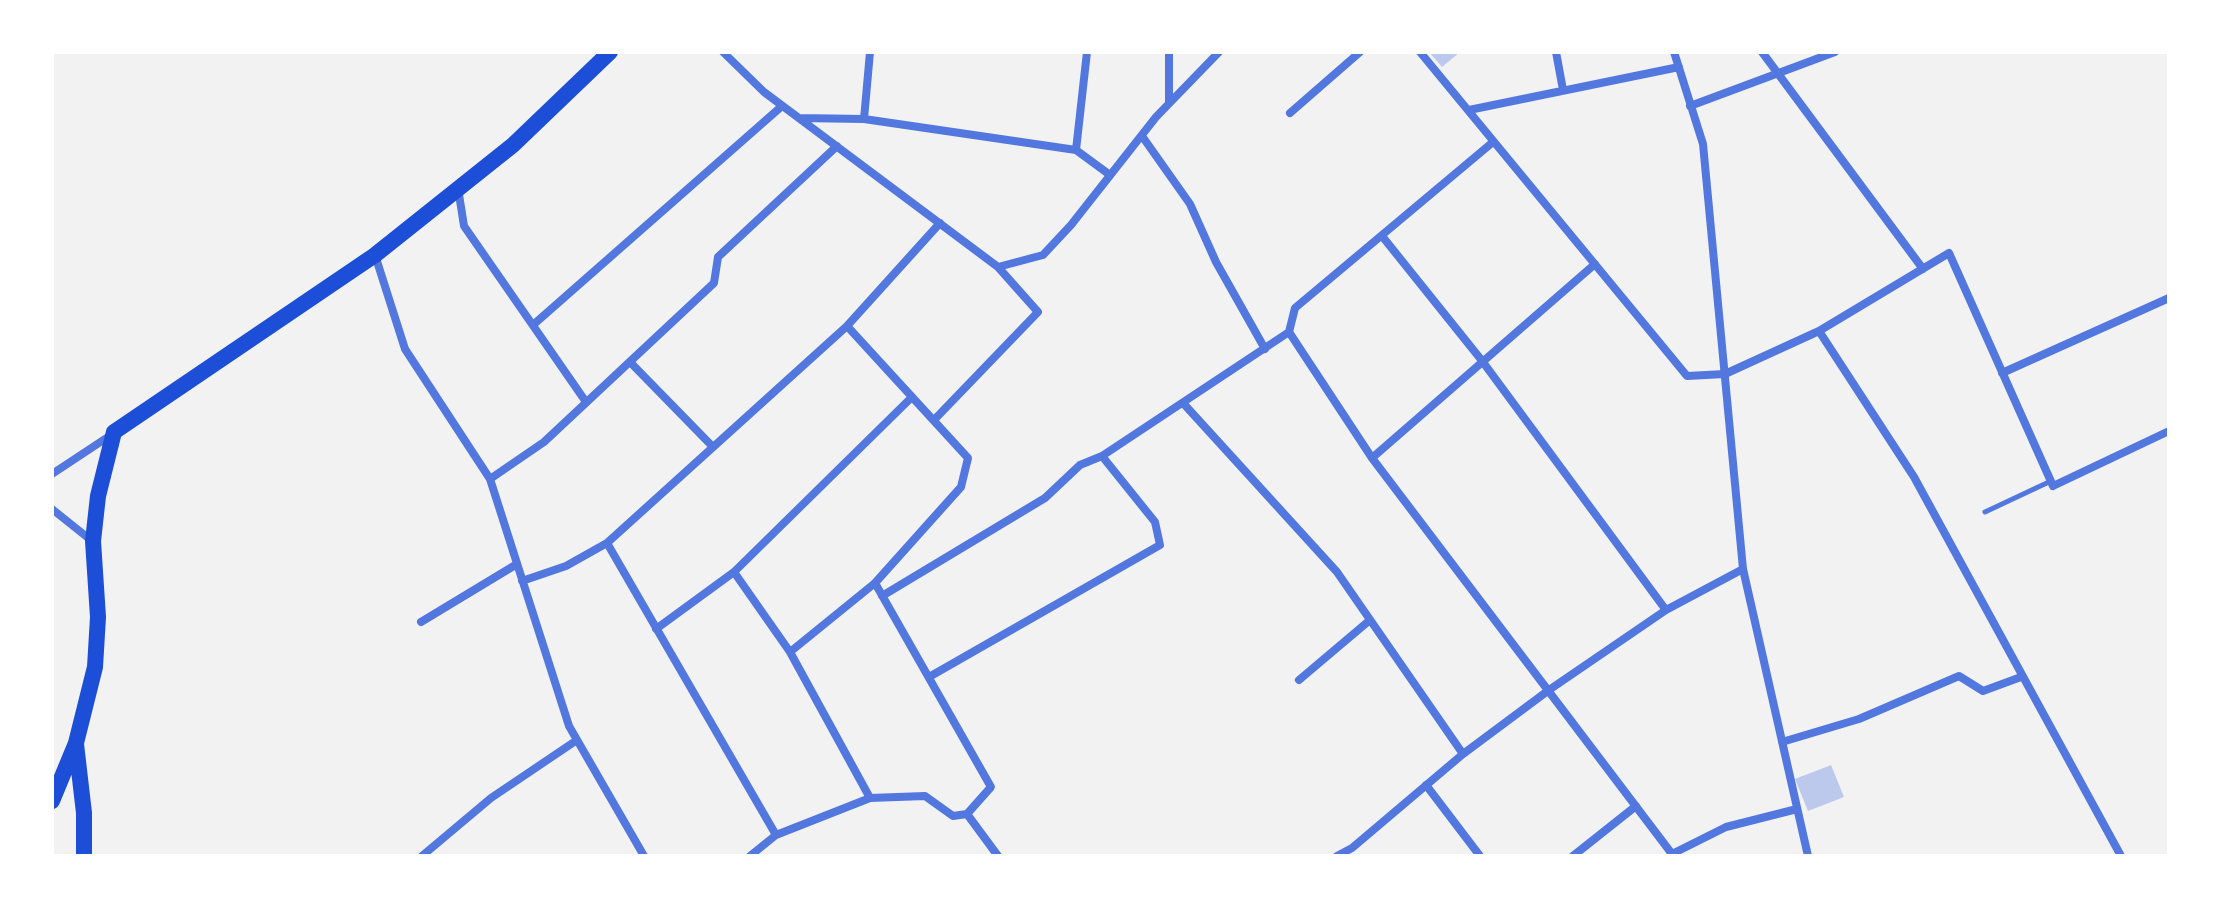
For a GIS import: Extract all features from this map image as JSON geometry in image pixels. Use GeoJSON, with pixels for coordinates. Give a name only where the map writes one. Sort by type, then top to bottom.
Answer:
{"type":"FeatureCollection","features":[{"type":"Feature","properties":{"kind":"main road"},"geometry":{"type":"LineString","coordinates":[[52,801],[76,743],[95,667],[98,617],[93,541],[98,496],[114,432],[375,255],[513,145],[610,52]]}},
{"type":"Feature","properties":{"kind":"main road"},"geometry":{"type":"LineString","coordinates":[[76,743],[84,813],[84,856]]}},
{"type":"Feature","properties":{"kind":"street"},"geometry":{"type":"LineString","coordinates":[[723,52],[782,106],[998,267],[1038,312],[934,420]]}},
{"type":"Feature","properties":{"kind":"street"},"geometry":{"type":"LineString","coordinates":[[864,119],[870,52]]}},
{"type":"Feature","properties":{"kind":"street"},"geometry":{"type":"LineString","coordinates":[[1076,150],[1087,52]]}},
{"type":"Feature","properties":{"kind":"street"},"geometry":{"type":"LineString","coordinates":[[1169,52],[1169,104]]}},
{"type":"Feature","properties":{"kind":"street"},"geometry":{"type":"LineString","coordinates":[[998,267],[1043,255],[1169,104],[1219,52]]}},
{"type":"Feature","properties":{"kind":"street"},"geometry":{"type":"LineString","coordinates":[[1290,113],[1360,52]]}},
{"type":"Feature","properties":{"kind":"street"},"geometry":{"type":"LineString","coordinates":[[1420,52],[1687,376],[1725,374],[1819,331],[1949,253],[2053,486],[2169,431]]}},
{"type":"Feature","properties":{"kind":"street"},"geometry":{"type":"LineString","coordinates":[[1556,52],[1563,90]]}},
{"type":"Feature","properties":{"kind":"street"},"geometry":{"type":"LineString","coordinates":[[1674,52],[1703,144],[1743,569],[1808,856]]}},
{"type":"Feature","properties":{"kind":"street"},"geometry":{"type":"LineString","coordinates":[[1762,52],[1923,269]]}},
{"type":"Feature","properties":{"kind":"street"},"geometry":{"type":"LineString","coordinates":[[1690,106],[1835,52]]}},
{"type":"Feature","properties":{"kind":"street"},"geometry":{"type":"LineString","coordinates":[[1469,110],[1679,67]]}},
{"type":"Feature","properties":{"kind":"street"},"geometry":{"type":"LineString","coordinates":[[533,325],[782,106]]}},
{"type":"Feature","properties":{"kind":"street"},"geometry":{"type":"LineString","coordinates":[[799,118],[864,119],[1076,150],[1110,175]]}},
{"type":"Feature","properties":{"kind":"street"},"geometry":{"type":"LineString","coordinates":[[1142,136],[1190,204],[1216,262],[1265,349]]}},
{"type":"Feature","properties":{"kind":"street"},"geometry":{"type":"LineString","coordinates":[[882,596],[1045,498],[1080,465],[1102,456],[1289,332],[1295,308],[1493,142]]}},
{"type":"Feature","properties":{"kind":"street"},"geometry":{"type":"LineString","coordinates":[[490,479],[544,442],[714,283],[718,257],[837,146]]}},
{"type":"Feature","properties":{"kind":"street"},"geometry":{"type":"LineString","coordinates":[[458,187],[464,226],[586,402]]}},
{"type":"Feature","properties":{"kind":"street"},"geometry":{"type":"LineString","coordinates":[[522,581],[566,566],[607,543],[847,326],[940,223]]}},
{"type":"Feature","properties":{"kind":"street"},"geometry":{"type":"LineString","coordinates":[[1382,236],[1483,362],[1666,610]]}},
{"type":"Feature","properties":{"kind":"street"},"geometry":{"type":"LineString","coordinates":[[375,255],[405,349],[490,479],[569,726],[644,856]]}},
{"type":"Feature","properties":{"kind":"street"},"geometry":{"type":"LineString","coordinates":[[1372,458],[1595,264]]}},
{"type":"Feature","properties":{"kind":"street"},"geometry":{"type":"LineString","coordinates":[[2002,373],[2169,298]]}},
{"type":"Feature","properties":{"kind":"street"},"geometry":{"type":"LineString","coordinates":[[790,652],[875,583],[961,487],[968,458],[847,326]]}},
{"type":"Feature","properties":{"kind":"street"},"geometry":{"type":"LineString","coordinates":[[1819,331],[1914,477],[2121,856]]}},
{"type":"Feature","properties":{"kind":"street"},"geometry":{"type":"LineString","coordinates":[[1289,332],[1372,458],[1672,854],[1726,827],[1797,809]]}},
{"type":"Feature","properties":{"kind":"street"},"geometry":{"type":"LineString","coordinates":[[630,362],[713,447]]}},
{"type":"Feature","properties":{"kind":"street"},"geometry":{"type":"LineString","coordinates":[[656,629],[734,572],[912,397]]}},
{"type":"Feature","properties":{"kind":"street"},"geometry":{"type":"LineString","coordinates":[[1183,403],[1337,572],[1463,754]]}},
{"type":"Feature","properties":{"kind":"street"},"geometry":{"type":"LineString","coordinates":[[52,474],[114,432]]}},
{"type":"Feature","properties":{"kind":"street"},"geometry":{"type":"LineString","coordinates":[[929,677],[1160,545],[1155,522],[1102,456]]}},
{"type":"Feature","properties":{"kind":"street"},"geometry":{"type":"LineString","coordinates":[[52,509],[93,541]]}},
{"type":"Feature","properties":{"kind":"street"},"geometry":{"type":"LineString","coordinates":[[607,543],[776,835]]}},
{"type":"Feature","properties":{"kind":"street"},"geometry":{"type":"LineString","coordinates":[[421,622],[517,564]]}},
{"type":"Feature","properties":{"kind":"street"},"geometry":{"type":"LineString","coordinates":[[1337,856],[1463,754],[1549,690],[1666,610],[1743,569]]}},
{"type":"Feature","properties":{"kind":"street"},"geometry":{"type":"LineString","coordinates":[[734,572],[790,652],[870,798]]}},
{"type":"Feature","properties":{"kind":"street"},"geometry":{"type":"LineString","coordinates":[[750,856],[776,835],[870,798],[925,796],[953,816],[967,814],[991,787],[875,583]]}},
{"type":"Feature","properties":{"kind":"street"},"geometry":{"type":"LineString","coordinates":[[1299,680],[1370,620]]}},
{"type":"Feature","properties":{"kind":"street"},"geometry":{"type":"LineString","coordinates":[[1782,742],[1859,719],[1959,676],[1983,691],[2021,677]]}},
{"type":"Feature","properties":{"kind":"street"},"geometry":{"type":"LineString","coordinates":[[422,856],[491,798],[577,740]]}},
{"type":"Feature","properties":{"kind":"street"},"geometry":{"type":"LineString","coordinates":[[1426,785],[1480,856]]}},
{"type":"Feature","properties":{"kind":"street"},"geometry":{"type":"LineString","coordinates":[[1573,856],[1636,806]]}},
{"type":"Feature","properties":{"kind":"street"},"geometry":{"type":"LineString","coordinates":[[967,814],[998,856]]}},
{"type":"Feature","properties":{"kind":"lane"},"geometry":{"type":"LineString","coordinates":[[1985,512],[2051,481]]}},
{"type":"Feature","properties":{"kind":"building"},"geometry":{"type":"Polygon","coordinates":[[[1429,52],[1460,52],[1442,67],[1429,52]]]}},
{"type":"Feature","properties":{"kind":"building"},"geometry":{"type":"Polygon","coordinates":[[[1831,765],[1844,797],[1808,811],[1795,779],[1831,765]]]}}]}
